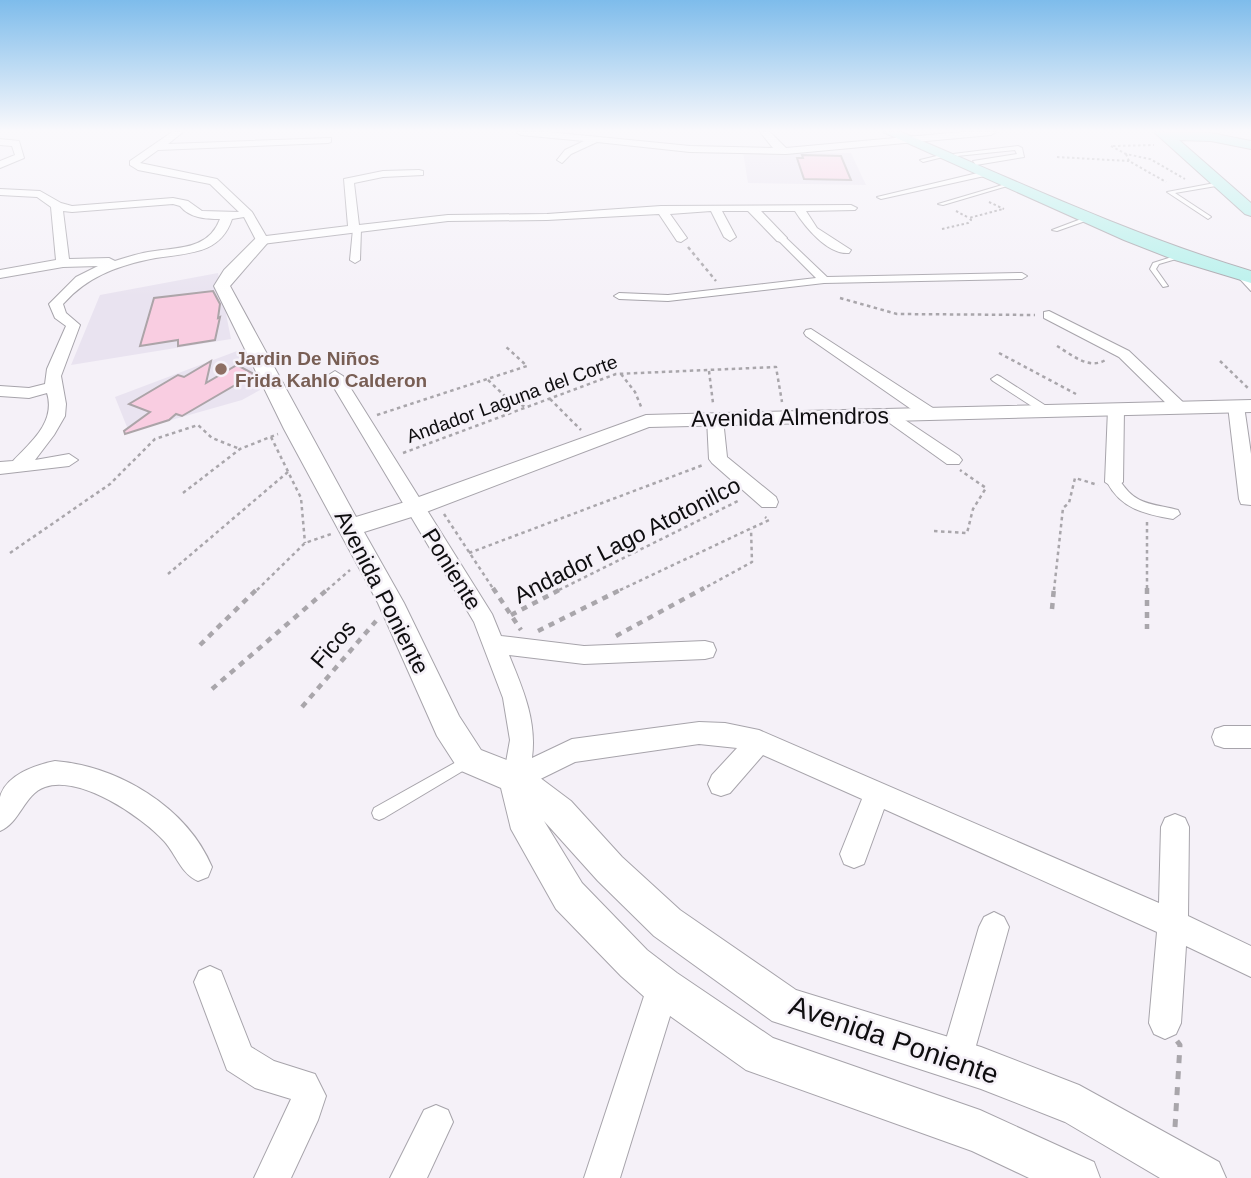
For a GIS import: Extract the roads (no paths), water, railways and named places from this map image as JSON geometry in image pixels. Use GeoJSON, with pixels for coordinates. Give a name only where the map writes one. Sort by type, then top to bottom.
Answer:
{"type":"FeatureCollection","features":[{"type":"Feature","properties":{"kind":"main road"},"geometry":{"type":"LineString","coordinates":[[1018,187],[1181,256],[1249,277]]}},
{"type":"Feature","properties":{"kind":"main road"},"geometry":{"type":"LineString","coordinates":[[1028,187],[1249,277]]}},
{"type":"Feature","properties":{"kind":"main road"},"geometry":{"type":"LineString","coordinates":[[1223,187],[1251,211]]}},
{"type":"Feature","properties":{"kind":"street"},"geometry":{"type":"LineString","coordinates":[[220,187],[248,214],[261,240],[448,218],[547,217],[661,209],[851,208]]}},
{"type":"Feature","properties":{"kind":"street"},"geometry":{"type":"LineString","coordinates":[[347,187],[356,229],[355,260]]}},
{"type":"Feature","properties":{"kind":"street"},"geometry":{"type":"LineString","coordinates":[[881,197],[916,187]]}},
{"type":"Feature","properties":{"kind":"street"},"geometry":{"type":"LineString","coordinates":[[0,192],[40,194],[57,206],[72,209],[173,201],[184,203],[189,211],[199,214],[248,214]]}},
{"type":"Feature","properties":{"kind":"street"},"geometry":{"type":"LineString","coordinates":[[57,206],[63,263]]}},
{"type":"Feature","properties":{"kind":"street"},"geometry":{"type":"LineString","coordinates":[[751,207],[824,280]]}},
{"type":"Feature","properties":{"kind":"street"},"geometry":{"type":"LineString","coordinates":[[715,208],[730,237]]}},
{"type":"Feature","properties":{"kind":"street"},"geometry":{"type":"LineString","coordinates":[[798,208],[813,230],[845,250]]}},
{"type":"Feature","properties":{"kind":"street"},"geometry":{"type":"LineString","coordinates":[[834,208],[856,221]]}},
{"type":"Feature","properties":{"kind":"street"},"geometry":{"type":"LineString","coordinates":[[394,209],[401,224]]}},
{"type":"Feature","properties":{"kind":"street"},"geometry":{"type":"LineString","coordinates":[[661,209],[681,239]]}},
{"type":"Feature","properties":{"kind":"street"},"geometry":{"type":"LineString","coordinates":[[9,467],[46,433],[58,411],[58,397],[52,387],[53,376],[72,336],[72,325],[60,315],[56,303],[72,286],[95,272],[122,262],[208,243],[215,238],[227,215]]}},
{"type":"Feature","properties":{"kind":"street","name":"Avenida Poniente"},"geometry":{"type":"LineString","coordinates":[[261,240],[255,253],[233,270],[222,286],[272,379],[283,433],[349,528],[391,603],[448,726],[470,760],[516,779],[559,812],[610,869],[667,922],[786,1007],[956,1060],[1079,1107],[1188,1169]]}},
{"type":"Feature","properties":{"kind":"street"},"geometry":{"type":"LineString","coordinates":[[0,274],[63,263],[122,262]]}},
{"type":"Feature","properties":{"kind":"street"},"geometry":{"type":"LineString","coordinates":[[619,296],[652,299],[824,280],[1022,276]]}},
{"type":"Feature","properties":{"kind":"street"},"geometry":{"type":"LineString","coordinates":[[1049,315],[1124,354],[1180,408]]}},
{"type":"Feature","properties":{"kind":"street"},"geometry":{"type":"LineString","coordinates":[[811,333],[930,414]]}},
{"type":"Feature","properties":{"kind":"street","name":"Poniente"},"geometry":{"type":"LineString","coordinates":[[335,376],[484,620],[495,644],[515,698],[523,740],[516,779]]}},
{"type":"Feature","properties":{"kind":"street"},"geometry":{"type":"LineString","coordinates":[[997,379],[1048,411]]}},
{"type":"Feature","properties":{"kind":"street"},"geometry":{"type":"LineString","coordinates":[[0,391],[29,393],[52,387]]}},
{"type":"Feature","properties":{"kind":"street"},"geometry":{"type":"LineString","coordinates":[[1244,406],[1248,499]]}},
{"type":"Feature","properties":{"kind":"street","name":"Avenida Almendros"},"geometry":{"type":"LineString","coordinates":[[349,528],[414,508],[646,421],[1244,406]]}},
{"type":"Feature","properties":{"kind":"street"},"geometry":{"type":"LineString","coordinates":[[1111,409],[1114,482],[1122,498],[1147,510],[1173,514]]}},
{"type":"Feature","properties":{"kind":"street"},"geometry":{"type":"LineString","coordinates":[[890,415],[953,460]]}},
{"type":"Feature","properties":{"kind":"street"},"geometry":{"type":"LineString","coordinates":[[715,419],[718,459],[763,497]]}},
{"type":"Feature","properties":{"kind":"street"},"geometry":{"type":"LineString","coordinates":[[9,467],[69,460]]}},
{"type":"Feature","properties":{"kind":"street"},"geometry":{"type":"LineString","coordinates":[[495,644],[584,655],[705,650]]}},
{"type":"Feature","properties":{"kind":"street"},"geometry":{"type":"LineString","coordinates":[[1078,1178],[980,1132],[761,1055],[663,987],[634,963],[569,896],[523,817],[516,779],[572,751],[699,733],[725,734],[760,741],[1173,924],[1251,962]]}},
{"type":"Feature","properties":{"kind":"street"},"geometry":{"type":"LineString","coordinates":[[1224,737],[1251,737]]}},
{"type":"Feature","properties":{"kind":"street"},"geometry":{"type":"LineString","coordinates":[[721,784],[760,741]]}},
{"type":"Feature","properties":{"kind":"street"},"geometry":{"type":"LineString","coordinates":[[0,818],[17,795],[40,776],[68,772],[89,778],[136,802],[172,829],[198,867]]}},
{"type":"Feature","properties":{"kind":"street"},"geometry":{"type":"LineString","coordinates":[[853,854],[877,793]]}},
{"type":"Feature","properties":{"kind":"street"},"geometry":{"type":"LineString","coordinates":[[1165,1023],[1173,924],[1175,827]]}},
{"type":"Feature","properties":{"kind":"street"},"geometry":{"type":"LineString","coordinates":[[956,1060],[995,927]]}},
{"type":"Feature","properties":{"kind":"street"},"geometry":{"type":"LineString","coordinates":[[210,982],[239,1058],[267,1076],[303,1086],[309,1096],[306,1108],[272,1178]]}},
{"type":"Feature","properties":{"kind":"street"},"geometry":{"type":"LineString","coordinates":[[602,1178],[663,987]]}},
{"type":"Feature","properties":{"kind":"street"},"geometry":{"type":"LineString","coordinates":[[408,1178],[436,1122]]}},
{"type":"Feature","properties":{"kind":"lane"},"geometry":{"type":"LineString","coordinates":[[941,204],[1001,187]]}},
{"type":"Feature","properties":{"kind":"lane"},"geometry":{"type":"LineString","coordinates":[[1198,187],[1170,192],[1209,217]]}},
{"type":"Feature","properties":{"kind":"lane"},"geometry":{"type":"LineString","coordinates":[[1055,230],[1089,218]]}},
{"type":"Feature","properties":{"kind":"lane"},"geometry":{"type":"LineString","coordinates":[[1165,286],[1153,269],[1154,266],[1156,263],[1181,256]]}},
{"type":"Feature","properties":{"kind":"lane"},"geometry":{"type":"LineString","coordinates":[[379,813],[470,760]]}},
{"type":"Feature","properties":{"kind":"place","name":"Jardin De Niños Frida Kahlo Calderon"},"geometry":{"type":"Point","coordinates":[221,369]}}]}
